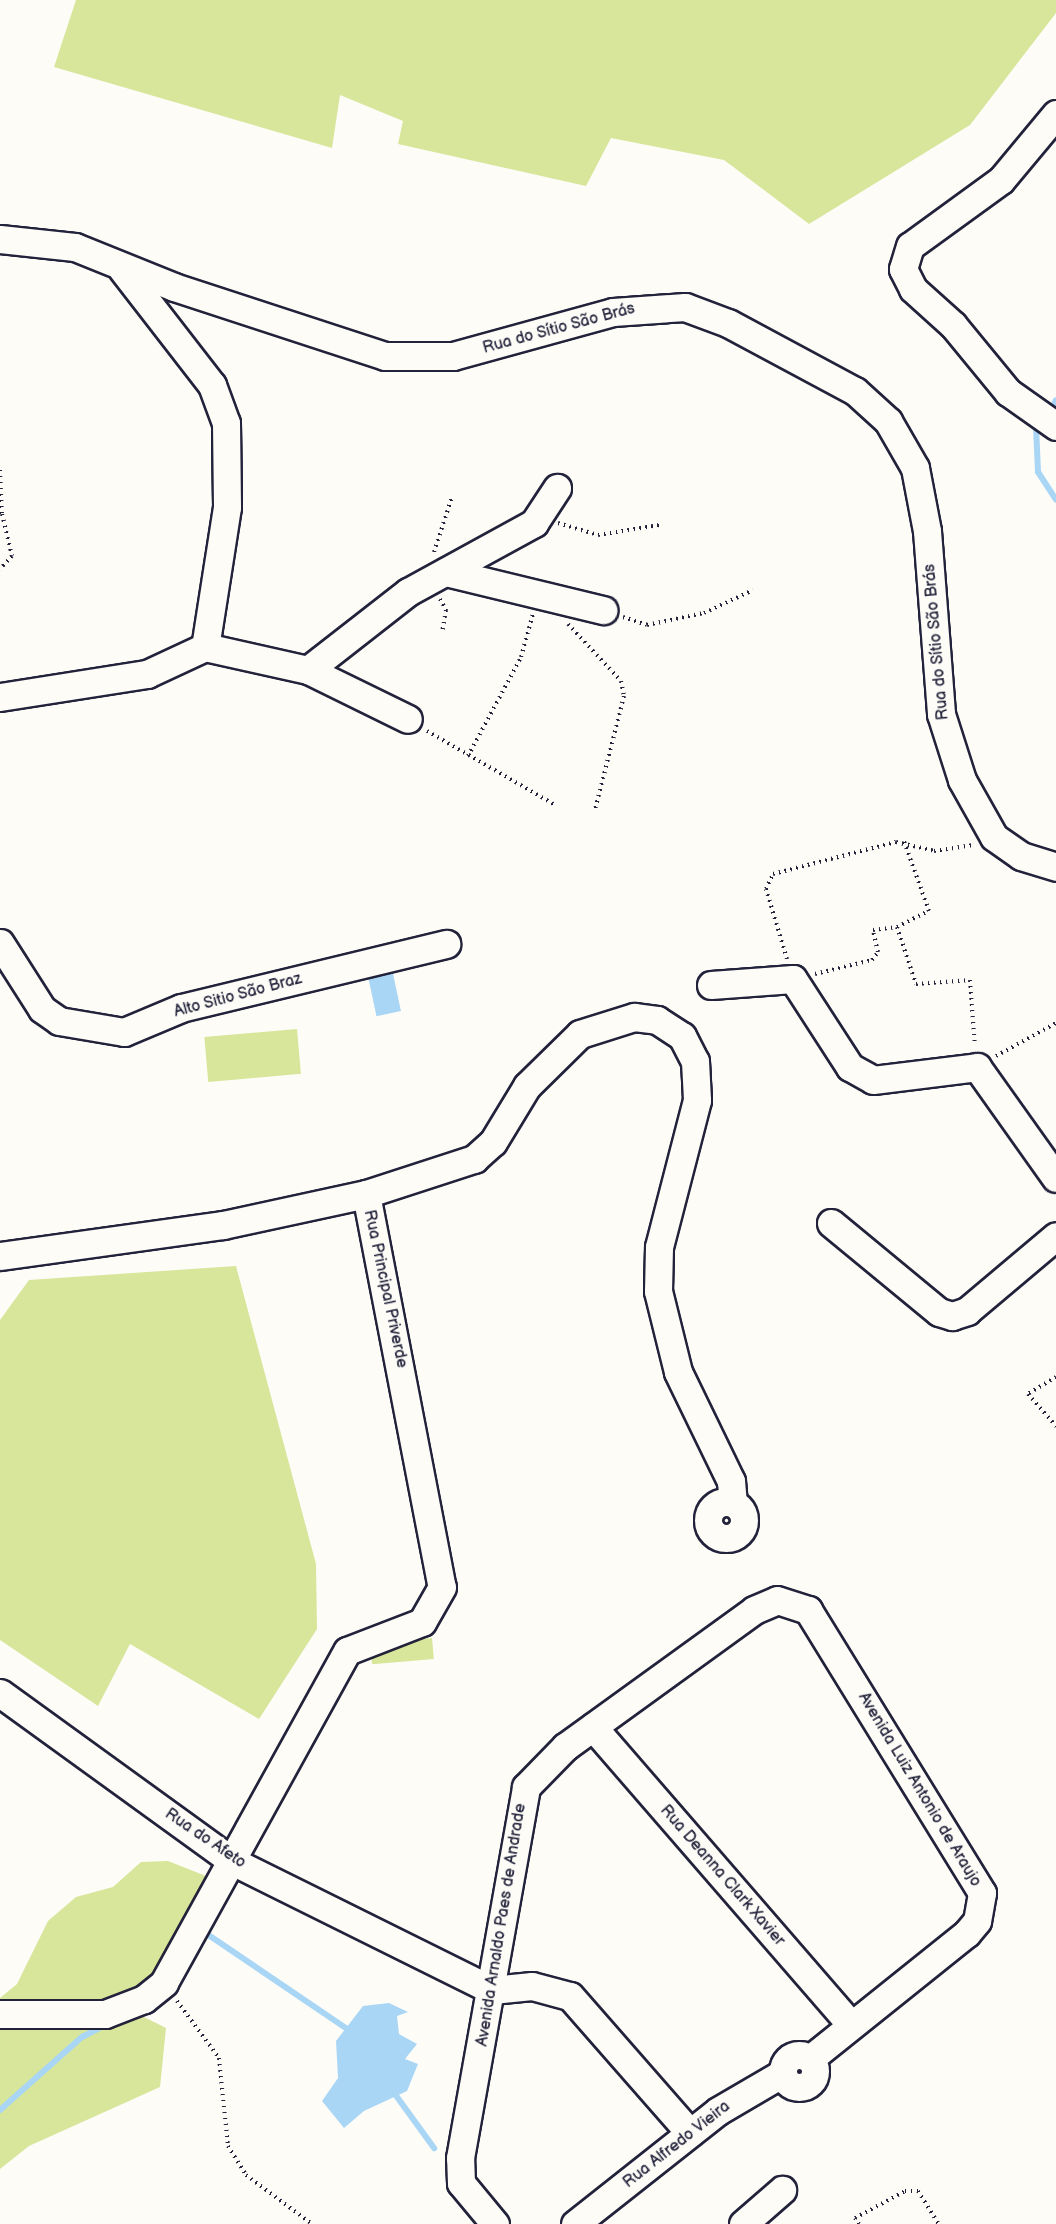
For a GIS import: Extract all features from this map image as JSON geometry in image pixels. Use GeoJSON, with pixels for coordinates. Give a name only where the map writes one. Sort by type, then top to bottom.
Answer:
{"type":"FeatureCollection","features":[{"type":"Feature","properties":{"kind":"street"},"geometry":{"type":"LineString","coordinates":[[1056,114],[1001,180],[927,231],[904,258],[906,279],[913,289],[953,326],[1008,392],[1056,426]]}},
{"type":"Feature","properties":{"kind":"street","name":"Rua do Sítio São Brás"},"geometry":{"type":"LineString","coordinates":[[0,239],[75,247],[121,268],[350,347],[412,358],[504,346],[638,307],[685,307],[759,338],[855,391],[888,421],[915,468],[927,531],[941,714],[962,780],[994,837],[1021,856],[1056,867]]}},
{"type":"Feature","properties":{"kind":"street"},"geometry":{"type":"LineString","coordinates":[[121,268],[200,368],[226,423],[226,507],[205,646]]}},
{"type":"Feature","properties":{"kind":"street"},"geometry":{"type":"LineString","coordinates":[[308,670],[408,592],[534,523],[557,488]]}},
{"type":"Feature","properties":{"kind":"street"},"geometry":{"type":"LineString","coordinates":[[446,572],[537,607],[603,609]]}},
{"type":"Feature","properties":{"kind":"street"},"geometry":{"type":"LineString","coordinates":[[0,697],[147,674],[205,646],[308,670],[408,719]]}},
{"type":"Feature","properties":{"kind":"street","name":"Alto Sitio São Braz"},"geometry":{"type":"LineString","coordinates":[[0,943],[42,1009],[59,1021],[124,1032],[181,1008],[446,944]]}},
{"type":"Feature","properties":{"kind":"street"},"geometry":{"type":"LineString","coordinates":[[711,985],[793,979],[850,1067],[861,1076],[889,1081],[977,1067],[1056,1178]]}},
{"type":"Feature","properties":{"kind":"street"},"geometry":{"type":"LineString","coordinates":[[366,1194],[474,1159],[493,1142],[527,1086],[580,1034],[634,1017],[657,1020],[682,1036],[695,1061],[697,1100],[659,1247],[658,1291],[674,1362],[731,1481],[733,1503]]}},
{"type":"Feature","properties":{"kind":"street","name":"Rua Principal Priverde"},"geometry":{"type":"LineString","coordinates":[[4,1256],[224,1225],[366,1194],[442,1587],[422,1622],[347,1651],[232,1861]]}},
{"type":"Feature","properties":{"kind":"street"},"geometry":{"type":"LineString","coordinates":[[831,1223],[939,1312],[952,1316],[968,1311],[1053,1247]]}},
{"type":"Feature","properties":{"kind":"street","name":"Avenida Arnaldo Paes de Andrade"},"geometry":{"type":"LineString","coordinates":[[495,2224],[461,2183],[462,2145],[492,1990],[518,1809],[526,1787],[542,1767],[592,1726],[754,1610],[777,1600],[799,1604]]}},
{"type":"Feature","properties":{"kind":"street","name":"Avenida Luiz Antonio de Araujo"},"geometry":{"type":"LineString","coordinates":[[783,2073],[792,2085],[807,2086],[815,2073],[810,2059],[967,1933],[977,1921],[982,1893],[799,1604]]}},
{"type":"Feature","properties":{"kind":"street","name":"Rua do Afeto"},"geometry":{"type":"LineString","coordinates":[[0,1693],[232,1861],[492,1990]]}},
{"type":"Feature","properties":{"kind":"street","name":"Rua Deanna Clark Xavier"},"geometry":{"type":"LineString","coordinates":[[592,1726],[851,2025]]}},
{"type":"Feature","properties":{"kind":"street"},"geometry":{"type":"LineString","coordinates":[[0,2014],[105,2014],[144,1999],[164,1983],[232,1861]]}},
{"type":"Feature","properties":{"kind":"street"},"geometry":{"type":"LineString","coordinates":[[492,1990],[531,1986],[570,1996],[690,2133]]}},
{"type":"Feature","properties":{"kind":"street","name":"Rua Alfredo Vieira"},"geometry":{"type":"LineString","coordinates":[[575,2224],[690,2133],[783,2073]]}},
{"type":"Feature","properties":{"kind":"street"},"geometry":{"type":"LineString","coordinates":[[743,2224],[782,2190]]}},
{"type":"Feature","properties":{"kind":"path"},"geometry":{"type":"LineString","coordinates":[[0,470],[2,514],[12,556],[0,569]]}},
{"type":"Feature","properties":{"kind":"path"},"geometry":{"type":"LineString","coordinates":[[534,523],[554,521],[598,535],[659,525]]}},
{"type":"Feature","properties":{"kind":"path"},"geometry":{"type":"LineString","coordinates":[[603,609],[647,625],[704,613],[753,590]]}},
{"type":"Feature","properties":{"kind":"path"},"geometry":{"type":"LineString","coordinates":[[468,756],[521,657],[537,607]]}},
{"type":"Feature","properties":{"kind":"path"},"geometry":{"type":"LineString","coordinates":[[555,620],[566,623],[621,681],[624,696],[595,810]]}},
{"type":"Feature","properties":{"kind":"path"},"geometry":{"type":"LineString","coordinates":[[408,719],[555,805]]}},
{"type":"Feature","properties":{"kind":"path"},"geometry":{"type":"LineString","coordinates":[[904,841],[929,911],[897,927],[873,930],[878,952],[872,960],[793,979],[767,878],[904,841],[956,852],[994,837]]}},
{"type":"Feature","properties":{"kind":"path"},"geometry":{"type":"LineString","coordinates":[[897,927],[916,984],[970,980],[977,1067],[1056,1023]]}},
{"type":"Feature","properties":{"kind":"path"},"geometry":{"type":"LineString","coordinates":[[1056,1377],[1028,1394],[1056,1426]]}},
{"type":"Feature","properties":{"kind":"path"},"geometry":{"type":"LineString","coordinates":[[164,1983],[219,2058],[228,2146],[246,2175],[312,2224]]}},
{"type":"Feature","properties":{"kind":"path"},"geometry":{"type":"LineString","coordinates":[[859,2224],[855,2218],[905,2191],[918,2191],[939,2224]]}},
{"type":"Feature","properties":{"kind":"green space"},"geometry":{"type":"Polygon","coordinates":[[[76,0],[1056,0],[1056,13],[970,125],[809,224],[724,160],[611,138],[586,186],[398,144],[403,121],[340,95],[332,148],[54,67],[76,0]]]}},
{"type":"Feature","properties":{"kind":"green space"},"geometry":{"type":"Polygon","coordinates":[[[297,1029],[301,1074],[208,1082],[204,1037],[297,1029]]]}},
{"type":"Feature","properties":{"kind":"green space"},"geometry":{"type":"Polygon","coordinates":[[[236,1266],[316,1564],[317,1629],[259,1719],[130,1644],[98,1706],[0,1640],[0,1320],[29,1280],[236,1266]]]}},
{"type":"Feature","properties":{"kind":"green space"},"geometry":{"type":"Polygon","coordinates":[[[432,1638],[434,1659],[372,1664],[370,1643],[432,1638]]]}},
{"type":"Feature","properties":{"kind":"green space"},"geometry":{"type":"Polygon","coordinates":[[[168,1861],[211,1878],[142,2016],[166,2028],[160,2087],[29,2146],[0,2169],[0,1998],[17,1984],[48,1921],[76,1897],[113,1887],[141,1862],[168,1861]]]}},
{"type":"Feature","properties":{"kind":"water"},"geometry":{"type":"Polygon","coordinates":[[[392,969],[401,1011],[376,1016],[368,974],[392,969]]]}},
{"type":"Feature","properties":{"kind":"water"},"geometry":{"type":"Polygon","coordinates":[[[389,2003],[408,2012],[397,2016],[399,2034],[417,2044],[405,2059],[418,2064],[407,2091],[364,2111],[344,2128],[322,2101],[338,2078],[336,2041],[363,2006],[389,2003]]]}},
{"type":"Feature","properties":{"kind":"waterway"},"geometry":{"type":"LineString","coordinates":[[1054,404],[1056,400]]}},
{"type":"Feature","properties":{"kind":"waterway"},"geometry":{"type":"LineString","coordinates":[[1036,426],[1038,472],[1056,500]]}},
{"type":"Feature","properties":{"kind":"waterway"},"geometry":{"type":"LineString","coordinates":[[203,1937],[207,1934],[352,2032]]}},
{"type":"Feature","properties":{"kind":"waterway"},"geometry":{"type":"LineString","coordinates":[[0,2110],[82,2037],[100,2028]]}},
{"type":"Feature","properties":{"kind":"waterway"},"geometry":{"type":"LineString","coordinates":[[392,2090],[434,2148]]}}]}
